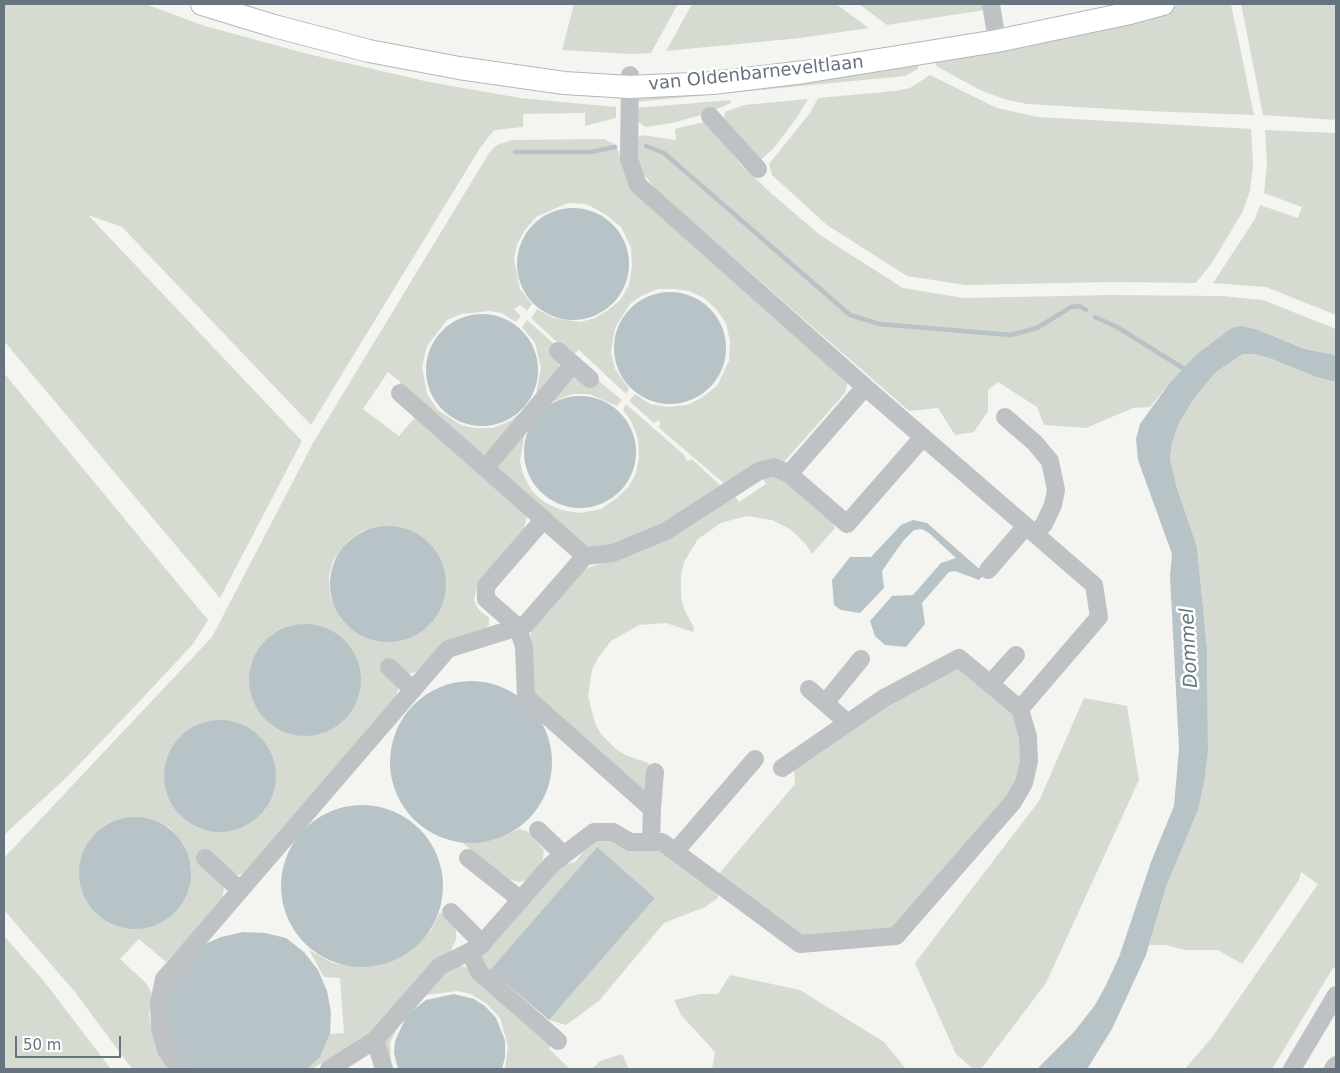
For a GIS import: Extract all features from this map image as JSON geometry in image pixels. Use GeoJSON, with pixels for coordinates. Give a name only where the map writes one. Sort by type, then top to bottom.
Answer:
{"type":"FeatureCollection","features":[{"type":"Feature","properties":{"kind":"main road","name":"van Oldenbarneveltlaan"},"geometry":{"type":"LineString","coordinates":[[206,4],[274,26],[369,50],[459,68],[564,83],[630,81],[996,35],[1163,4]]}},
{"type":"Feature","properties":{"kind":"main road","name":"van Oldenbarneveltlaan"},"geometry":{"type":"LineString","coordinates":[[243,4],[373,39],[462,57],[630,81]]}},
{"type":"Feature","properties":{"kind":"main road","name":"van Oldenbarneveltlaan"},"geometry":{"type":"LineString","coordinates":[[996,35],[1113,4]]}},
{"type":"Feature","properties":{"kind":"lane"},"geometry":{"type":"LineString","coordinates":[[990,4],[996,35]]}},
{"type":"Feature","properties":{"kind":"lane"},"geometry":{"type":"LineString","coordinates":[[630,81],[629,159],[638,185],[865,387],[1094,584],[1099,617],[1020,709]]}},
{"type":"Feature","properties":{"kind":"lane"},"geometry":{"type":"LineString","coordinates":[[710,116],[758,169]]}},
{"type":"Feature","properties":{"kind":"lane"},"geometry":{"type":"LineString","coordinates":[[558,351],[590,379]]}},
{"type":"Feature","properties":{"kind":"lane"},"geometry":{"type":"LineString","coordinates":[[486,467],[573,364]]}},
{"type":"Feature","properties":{"kind":"lane"},"geometry":{"type":"LineString","coordinates":[[789,474],[865,387]]}},
{"type":"Feature","properties":{"kind":"lane"},"geometry":{"type":"LineString","coordinates":[[400,393],[585,556]]}},
{"type":"Feature","properties":{"kind":"lane"},"geometry":{"type":"LineString","coordinates":[[988,570],[1031,530],[1044,524],[1053,505],[1056,490],[1050,461],[1035,443],[1005,417]]}},
{"type":"Feature","properties":{"kind":"lane"},"geometry":{"type":"LineString","coordinates":[[179,1069],[166,1050],[160,1028],[159,1003],[164,979],[448,649],[525,625],[585,556],[613,553],[666,531],[759,471],[774,468],[789,474],[847,524],[923,437]]}},
{"type":"Feature","properties":{"kind":"lane"},"geometry":{"type":"LineString","coordinates":[[544,519],[486,586],[486,599],[518,627],[524,647],[526,697],[652,809]]}},
{"type":"Feature","properties":{"kind":"lane"},"geometry":{"type":"LineString","coordinates":[[990,684],[1016,655]]}},
{"type":"Feature","properties":{"kind":"lane"},"geometry":{"type":"LineString","coordinates":[[329,1069],[375,1040],[440,966],[476,948],[552,864],[594,832],[613,832],[630,842],[662,842],[800,944],[896,936],[1013,802],[1024,783],[1029,761],[1028,737],[1020,709],[959,658],[884,698],[782,768]]}},
{"type":"Feature","properties":{"kind":"lane"},"geometry":{"type":"LineString","coordinates":[[825,703],[861,659]]}},
{"type":"Feature","properties":{"kind":"lane"},"geometry":{"type":"LineString","coordinates":[[389,667],[413,690]]}},
{"type":"Feature","properties":{"kind":"lane"},"geometry":{"type":"LineString","coordinates":[[809,689],[848,723]]}},
{"type":"Feature","properties":{"kind":"lane"},"geometry":{"type":"LineString","coordinates":[[675,852],[755,758]]}},
{"type":"Feature","properties":{"kind":"lane"},"geometry":{"type":"LineString","coordinates":[[651,842],[655,772]]}},
{"type":"Feature","properties":{"kind":"lane"},"geometry":{"type":"LineString","coordinates":[[538,830],[564,855]]}},
{"type":"Feature","properties":{"kind":"lane"},"geometry":{"type":"LineString","coordinates":[[205,858],[240,890]]}},
{"type":"Feature","properties":{"kind":"lane"},"geometry":{"type":"LineString","coordinates":[[468,858],[521,900]]}},
{"type":"Feature","properties":{"kind":"lane"},"geometry":{"type":"LineString","coordinates":[[451,912],[476,948],[479,972],[558,1041]]}},
{"type":"Feature","properties":{"kind":"lane"},"geometry":{"type":"LineString","coordinates":[[1292,1069],[1336,995]]}},
{"type":"Feature","properties":{"kind":"lane"},"geometry":{"type":"LineString","coordinates":[[375,1040],[384,1069]]}},
{"type":"Feature","properties":{"kind":"lane"},"geometry":{"type":"LineString","coordinates":[[1334,1069],[1336,1065]]}},
{"type":"Feature","properties":{"kind":"shaded area"},"geometry":{"type":"Polygon","coordinates":[[[4,4],[145,4],[205,26],[308,54],[429,82],[520,98],[616,107],[616,118],[585,126],[585,113],[523,114],[523,127],[494,130],[480,148],[311,425],[122,227],[88,215],[302,441],[220,598],[4,341],[4,4]]]}},
{"type":"Feature","properties":{"kind":"shaded area"},"geometry":{"type":"Polygon","coordinates":[[[574,4],[678,4],[651,53],[632,54],[562,50],[574,4]]]}},
{"type":"Feature","properties":{"kind":"shaded area"},"geometry":{"type":"Polygon","coordinates":[[[692,4],[836,4],[869,28],[800,38],[666,51],[692,4]]]}},
{"type":"Feature","properties":{"kind":"shaded area"},"geometry":{"type":"Polygon","coordinates":[[[859,4],[984,4],[985,10],[887,25],[859,4]]]}},
{"type":"Feature","properties":{"kind":"shaded area"},"geometry":{"type":"Polygon","coordinates":[[[1182,4],[1231,4],[1254,115],[1027,104],[1004,99],[980,90],[936,66],[934,55],[1132,18],[1182,4]]]}},
{"type":"Feature","properties":{"kind":"shaded area"},"geometry":{"type":"Polygon","coordinates":[[[1241,4],[1336,4],[1336,120],[1263,115],[1241,4]]]}},
{"type":"Feature","properties":{"kind":"shaded area"},"geometry":{"type":"Polygon","coordinates":[[[919,57],[918,69],[905,76],[636,102],[646,91],[919,57]]]}},
{"type":"Feature","properties":{"kind":"shaded area"},"geometry":{"type":"Polygon","coordinates":[[[930,75],[997,108],[1038,117],[1251,129],[1253,165],[1250,191],[1242,213],[1211,264],[1196,283],[1112,282],[965,285],[907,276],[827,225],[772,175],[769,164],[810,113],[818,98],[910,88],[930,75]]]}},
{"type":"Feature","properties":{"kind":"shaded area"},"geometry":{"type":"Polygon","coordinates":[[[808,99],[796,119],[773,149],[757,163],[724,121],[725,112],[744,105],[808,99]]]}},
{"type":"Feature","properties":{"kind":"shaded area"},"geometry":{"type":"Polygon","coordinates":[[[731,100],[731,103],[705,114],[672,123],[645,127],[636,120],[636,108],[731,100]]]}},
{"type":"Feature","properties":{"kind":"shaded area"},"geometry":{"type":"Polygon","coordinates":[[[707,121],[741,165],[820,235],[903,288],[964,298],[1112,295],[1222,296],[1263,300],[1336,329],[1336,355],[1306,349],[1258,330],[1169,384],[1150,407],[1133,408],[1086,428],[1044,425],[1037,407],[998,382],[988,390],[988,411],[974,432],[955,435],[938,408],[909,411],[657,191],[636,165],[637,138],[642,135],[676,140],[675,129],[707,121]]]}},
{"type":"Feature","properties":{"kind":"shaded area"},"geometry":{"type":"Polygon","coordinates":[[[1265,130],[1336,133],[1336,315],[1266,287],[1213,283],[1255,219],[1260,205],[1298,218],[1302,207],[1264,193],[1267,165],[1265,130]]]}},
{"type":"Feature","properties":{"kind":"shaded area"},"geometry":{"type":"Polygon","coordinates":[[[604,139],[616,145],[631,187],[637,196],[848,380],[845,393],[784,462],[767,460],[727,486],[658,427],[661,424],[658,420],[654,423],[629,401],[635,394],[650,404],[668,407],[687,405],[701,398],[717,386],[729,361],[730,342],[726,323],[716,309],[704,298],[689,291],[658,289],[641,296],[630,304],[615,328],[611,352],[615,369],[629,389],[626,394],[579,350],[572,356],[531,318],[537,309],[553,318],[580,322],[595,318],[621,299],[629,285],[632,266],[631,247],[621,227],[605,214],[586,204],[568,203],[536,217],[525,230],[517,244],[514,259],[520,289],[532,304],[527,311],[520,305],[514,309],[521,316],[516,322],[501,313],[490,311],[461,314],[447,320],[427,346],[422,367],[427,394],[438,410],[461,425],[474,428],[493,428],[510,421],[526,408],[536,394],[541,368],[535,343],[522,327],[527,320],[554,344],[550,349],[557,357],[559,363],[558,376],[490,455],[479,454],[472,449],[408,394],[399,381],[388,372],[363,409],[399,436],[418,414],[522,504],[527,516],[524,530],[478,584],[474,600],[479,610],[489,618],[489,625],[482,631],[442,645],[422,670],[409,674],[400,672],[386,662],[384,664],[386,669],[395,677],[399,686],[395,700],[249,871],[240,875],[230,873],[220,867],[205,852],[199,858],[221,879],[224,888],[222,902],[166,962],[139,939],[120,959],[146,983],[152,994],[149,1015],[153,1036],[168,1069],[132,1069],[75,992],[4,910],[4,858],[212,637],[313,443],[489,153],[497,145],[512,140],[604,139]],[[390,526],[362,531],[350,539],[333,561],[329,576],[330,596],[342,620],[353,630],[370,639],[385,641],[408,638],[431,623],[443,602],[446,586],[444,570],[438,556],[430,545],[414,532],[390,526]],[[301,625],[273,634],[261,645],[252,663],[249,684],[254,704],[266,720],[287,733],[307,736],[323,733],[344,720],[354,707],[359,696],[361,675],[353,652],[339,636],[317,626],[301,625]],[[216,720],[193,728],[177,741],[167,759],[165,780],[170,799],[184,819],[198,828],[223,832],[246,826],[265,810],[273,794],[276,771],[268,748],[258,735],[240,724],[216,720]],[[131,817],[107,824],[92,837],[81,859],[79,876],[83,892],[96,913],[117,925],[141,928],[161,922],[179,907],[189,888],[191,867],[183,844],[170,828],[147,818],[131,817]]]}},
{"type":"Feature","properties":{"kind":"shaded area"},"geometry":{"type":"Polygon","coordinates":[[[1243,354],[1254,354],[1272,359],[1316,377],[1336,382],[1336,969],[1333,968],[1272,1069],[1185,1069],[1213,1036],[1318,884],[1301,872],[1299,880],[1242,964],[1218,950],[1185,950],[1166,945],[1149,945],[1166,887],[1198,810],[1208,752],[1207,648],[1197,547],[1177,488],[1170,459],[1172,443],[1179,423],[1195,397],[1216,372],[1243,354]]]}},
{"type":"Feature","properties":{"kind":"shaded area"},"geometry":{"type":"Polygon","coordinates":[[[4,373],[208,620],[193,644],[137,704],[69,775],[4,835],[4,373]]]}},
{"type":"Feature","properties":{"kind":"shaded area"},"geometry":{"type":"Polygon","coordinates":[[[572,375],[580,375],[590,383],[595,378],[622,400],[617,406],[589,394],[572,394],[543,406],[564,381],[572,375]]]}},
{"type":"Feature","properties":{"kind":"shaded area"},"geometry":{"type":"Polygon","coordinates":[[[626,404],[684,455],[687,461],[692,459],[723,488],[664,526],[617,546],[604,549],[588,546],[575,538],[500,473],[496,462],[543,406],[525,431],[520,461],[523,474],[532,491],[544,502],[561,510],[580,513],[601,509],[617,498],[629,486],[636,473],[639,458],[638,439],[631,421],[623,410],[626,404]]]}},
{"type":"Feature","properties":{"kind":"shaded area"},"geometry":{"type":"Polygon","coordinates":[[[778,473],[832,520],[835,528],[812,554],[805,543],[790,529],[772,520],[746,516],[721,523],[698,539],[684,562],[681,576],[681,597],[684,609],[694,628],[693,632],[666,623],[639,625],[611,641],[598,658],[592,670],[588,696],[595,723],[601,734],[617,750],[649,763],[649,790],[645,796],[530,694],[531,630],[585,569],[608,561],[733,494],[739,502],[766,484],[761,476],[778,473]]]}},
{"type":"Feature","properties":{"kind":"shaded area"},"geometry":{"type":"Polygon","coordinates":[[[960,667],[1011,712],[1018,726],[1023,750],[1013,791],[891,929],[799,937],[717,876],[795,784],[794,765],[887,702],[960,667]]]}},
{"type":"Feature","properties":{"kind":"shaded area"},"geometry":{"type":"Polygon","coordinates":[[[1084,698],[1127,706],[1139,780],[1046,983],[981,1069],[973,1069],[956,1054],[915,963],[1039,801],[1084,698]]]}},
{"type":"Feature","properties":{"kind":"shaded area"},"geometry":{"type":"Polygon","coordinates":[[[519,829],[527,831],[544,850],[542,865],[528,880],[518,882],[505,878],[463,843],[493,840],[519,829]]]}},
{"type":"Feature","properties":{"kind":"shaded area"},"geometry":{"type":"Polygon","coordinates":[[[604,835],[661,848],[718,890],[718,898],[705,907],[664,923],[599,1001],[566,1025],[549,1020],[655,898],[596,848],[490,970],[483,965],[482,956],[484,947],[556,867],[575,862],[593,840],[604,835]]]}},
{"type":"Feature","properties":{"kind":"shaded area"},"geometry":{"type":"Polygon","coordinates":[[[440,912],[456,926],[456,940],[450,952],[371,1034],[312,1069],[307,1069],[320,1057],[330,1034],[344,1033],[340,978],[324,977],[309,950],[333,963],[359,967],[389,962],[430,932],[440,912]]]}},
{"type":"Feature","properties":{"kind":"shaded area"},"geometry":{"type":"Polygon","coordinates":[[[4,936],[43,980],[111,1069],[4,1069],[4,936]]]}},
{"type":"Feature","properties":{"kind":"shaded area"},"geometry":{"type":"Polygon","coordinates":[[[454,964],[469,968],[552,1042],[549,1049],[570,1069],[505,1069],[508,1046],[500,1018],[487,1004],[471,994],[457,991],[427,995],[415,1002],[404,1014],[444,968],[454,964]]]}},
{"type":"Feature","properties":{"kind":"shaded area"},"geometry":{"type":"Polygon","coordinates":[[[730,975],[800,990],[884,1042],[906,1069],[712,1069],[715,1052],[681,1015],[674,1000],[700,994],[718,994],[730,975]]]}},
{"type":"Feature","properties":{"kind":"shaded area"},"geometry":{"type":"Polygon","coordinates":[[[404,1014],[390,1043],[391,1063],[394,1069],[388,1069],[384,1044],[387,1034],[404,1014]]]}},
{"type":"Feature","properties":{"kind":"shaded area"},"geometry":{"type":"Polygon","coordinates":[[[622,1054],[629,1069],[592,1069],[600,1061],[622,1054]]]}},
{"type":"Feature","properties":{"kind":"water"},"geometry":{"type":"Polygon","coordinates":[[[573,208],[594,212],[612,225],[625,243],[629,264],[625,285],[612,303],[594,316],[573,320],[552,316],[534,303],[521,285],[517,264],[521,243],[534,225],[552,212],[573,208]]]}},
{"type":"Feature","properties":{"kind":"water"},"geometry":{"type":"Polygon","coordinates":[[[670,292],[692,296],[710,308],[722,326],[726,348],[722,370],[710,388],[692,400],[670,404],[648,400],[630,388],[618,370],[614,348],[618,326],[630,308],[648,296],[670,292]]]}},
{"type":"Feature","properties":{"kind":"water"},"geometry":{"type":"Polygon","coordinates":[[[482,314],[493,315],[503,319],[521,331],[533,349],[537,359],[537,381],[533,391],[521,409],[503,421],[493,425],[482,426],[471,425],[461,421],[443,409],[431,391],[427,381],[426,370],[427,359],[431,349],[443,331],[461,319],[471,315],[482,314]]]}},
{"type":"Feature","properties":{"kind":"water","name":"Dommel"},"geometry":{"type":"Polygon","coordinates":[[[1241,326],[1258,330],[1305,349],[1336,355],[1336,382],[1316,377],[1272,359],[1254,354],[1243,354],[1216,372],[1195,397],[1179,423],[1172,443],[1170,459],[1177,488],[1197,547],[1207,648],[1208,752],[1198,810],[1166,887],[1146,955],[1112,1029],[1087,1069],[1037,1069],[1074,1032],[1095,1005],[1106,985],[1119,957],[1151,862],[1174,806],[1179,749],[1170,576],[1172,554],[1138,460],[1136,439],[1140,424],[1169,384],[1197,354],[1232,328],[1241,326]]]}},
{"type":"Feature","properties":{"kind":"water"},"geometry":{"type":"Polygon","coordinates":[[[580,396],[601,400],[620,412],[632,431],[636,452],[632,473],[620,492],[601,504],[580,508],[559,504],[540,492],[528,473],[524,452],[528,431],[540,412],[559,400],[580,396]]]}},
{"type":"Feature","properties":{"kind":"water"},"geometry":{"type":"Polygon","coordinates":[[[913,520],[927,523],[985,574],[979,580],[955,571],[949,572],[922,603],[925,624],[906,647],[885,645],[875,636],[870,621],[892,596],[913,595],[941,563],[956,558],[929,533],[922,529],[914,530],[903,541],[882,571],[884,588],[860,613],[841,610],[834,605],[832,580],[850,557],[871,557],[901,525],[913,520]]]}},
{"type":"Feature","properties":{"kind":"water"},"geometry":{"type":"Polygon","coordinates":[[[388,526],[410,531],[429,543],[441,562],[446,584],[441,606],[429,625],[410,637],[388,642],[366,637],[347,625],[335,606],[330,584],[335,562],[347,543],[366,531],[388,526]]]}},
{"type":"Feature","properties":{"kind":"water"},"geometry":{"type":"Polygon","coordinates":[[[305,624],[326,628],[345,640],[357,659],[361,680],[357,701],[345,720],[326,732],[305,736],[284,732],[265,720],[253,701],[249,680],[253,659],[265,640],[284,628],[305,624]]]}},
{"type":"Feature","properties":{"kind":"water"},"geometry":{"type":"Polygon","coordinates":[[[479,681],[502,687],[522,699],[534,711],[549,738],[552,762],[549,786],[546,793],[534,813],[522,825],[495,840],[463,843],[440,837],[420,825],[408,813],[393,786],[390,754],[396,731],[408,711],[420,699],[447,684],[479,681]]]}},
{"type":"Feature","properties":{"kind":"water"},"geometry":{"type":"Polygon","coordinates":[[[220,720],[241,724],[259,737],[272,755],[276,776],[272,797],[259,815],[241,828],[220,832],[199,828],[181,815],[168,797],[164,776],[168,755],[181,737],[199,724],[220,720]]]}},
{"type":"Feature","properties":{"kind":"water"},"geometry":{"type":"Polygon","coordinates":[[[370,805],[393,811],[413,823],[425,835],[440,862],[443,886],[440,910],[437,917],[425,937],[413,949],[386,964],[354,967],[331,961],[311,949],[299,937],[284,910],[281,878],[287,855],[299,835],[311,823],[338,808],[370,805]]]}},
{"type":"Feature","properties":{"kind":"water"},"geometry":{"type":"Polygon","coordinates":[[[135,817],[156,821],[174,834],[187,852],[191,873],[187,894],[174,912],[156,925],[135,929],[114,925],[96,912],[83,894],[79,873],[83,852],[96,834],[114,821],[135,817]]]}},
{"type":"Feature","properties":{"kind":"water"},"geometry":{"type":"Polygon","coordinates":[[[597,847],[655,898],[549,1020],[490,970],[597,847]]]}},
{"type":"Feature","properties":{"kind":"water"},"geometry":{"type":"Polygon","coordinates":[[[243,932],[265,933],[286,938],[304,952],[318,970],[327,991],[331,1012],[330,1034],[320,1057],[307,1069],[190,1069],[184,1065],[173,1047],[166,1026],[166,1003],[172,981],[201,946],[221,937],[243,932]]]}},
{"type":"Feature","properties":{"kind":"water"},"geometry":{"type":"Polygon","coordinates":[[[454,994],[474,999],[485,1006],[496,1018],[505,1040],[505,1057],[502,1069],[398,1069],[394,1053],[395,1041],[407,1015],[426,1000],[454,994]]]}},
{"type":"Feature","properties":{"kind":"waterway"},"geometry":{"type":"LineString","coordinates":[[646,146],[664,153],[850,315],[879,324],[1011,335],[1037,328],[1071,307],[1079,306],[1086,310]]}},
{"type":"Feature","properties":{"kind":"waterway"},"geometry":{"type":"LineString","coordinates":[[515,152],[591,152],[615,147]]}},
{"type":"Feature","properties":{"kind":"waterway"},"geometry":{"type":"LineString","coordinates":[[1095,317],[1117,327],[1186,370]]}}]}
